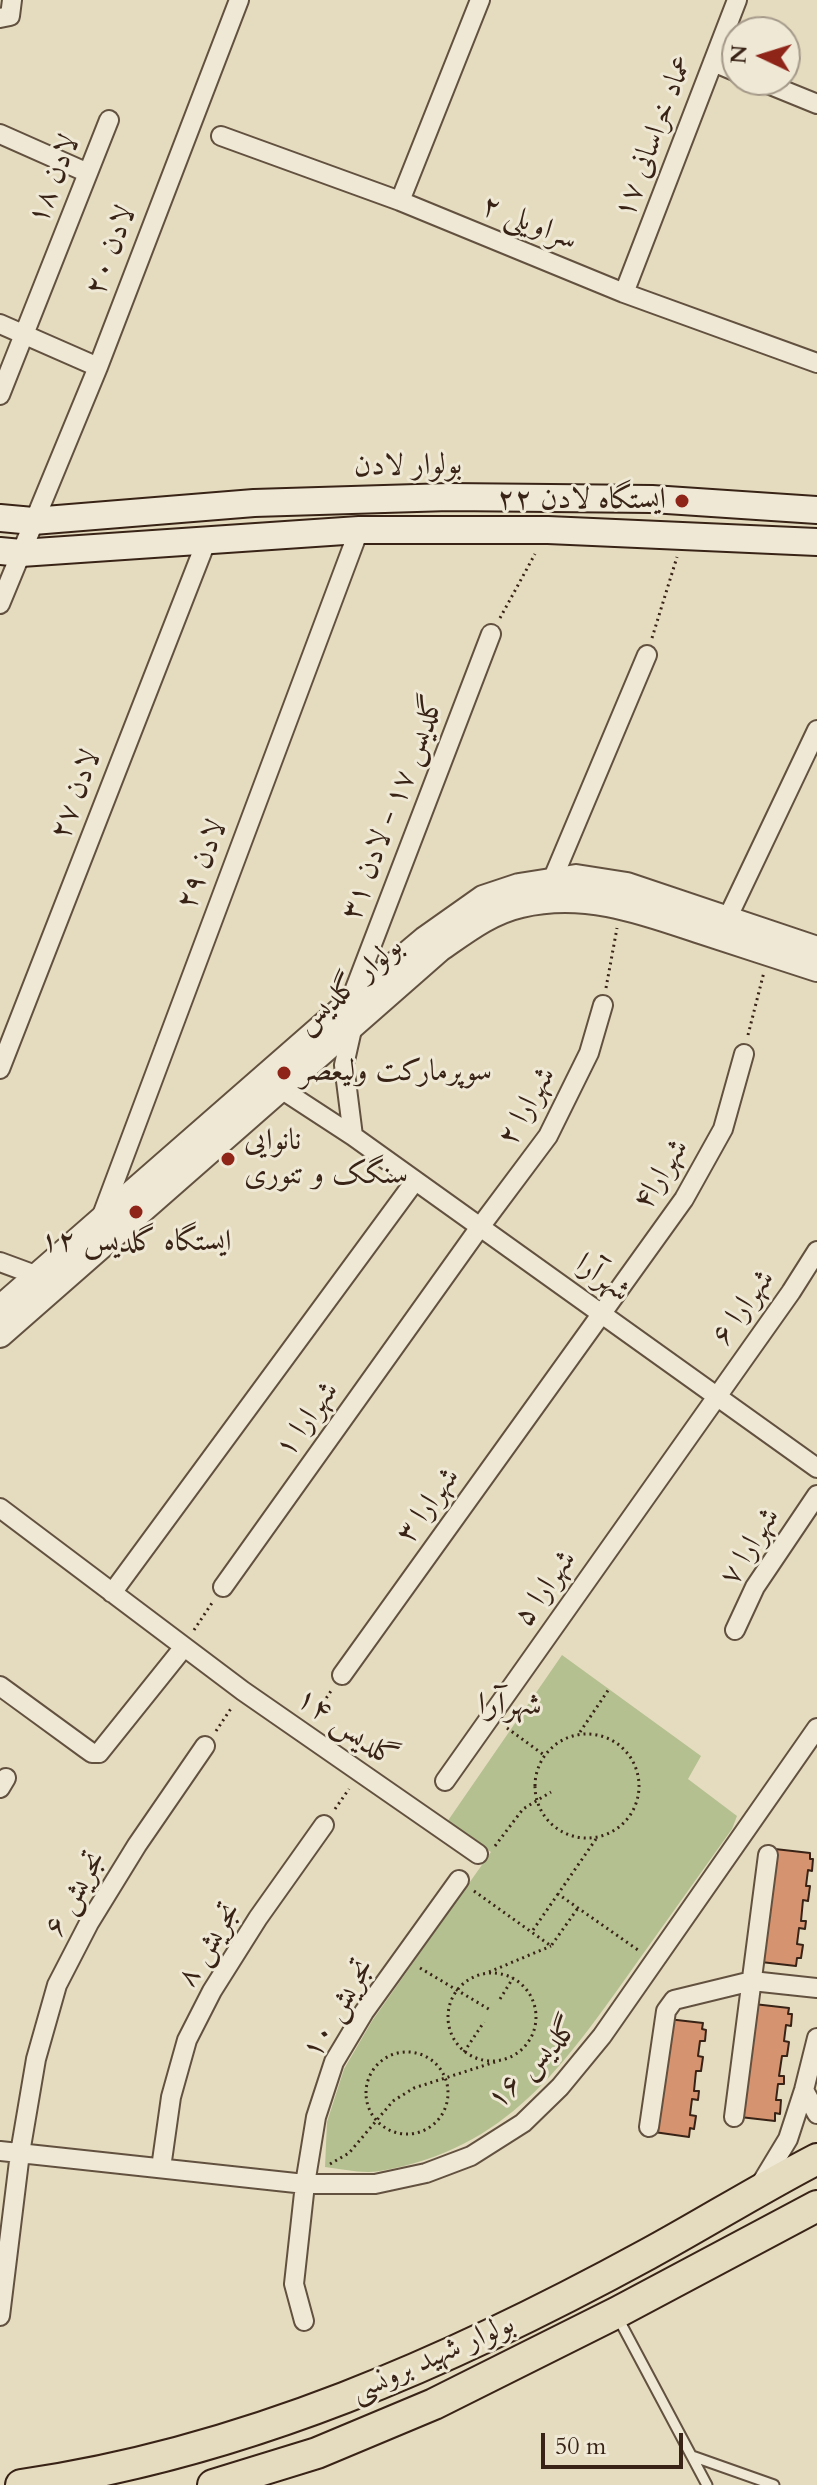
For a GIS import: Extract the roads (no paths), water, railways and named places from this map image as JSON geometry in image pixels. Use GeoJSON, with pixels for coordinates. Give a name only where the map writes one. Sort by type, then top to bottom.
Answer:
{"type":"FeatureCollection","features":[{"type":"Feature","properties":{"kind":"main road","name":"بولوار لادن"},"geometry":{"type":"LineString","coordinates":[[0,518],[33,521],[254,503],[449,497],[652,499],[817,510]]}},
{"type":"Feature","properties":{"kind":"main road","name":"بولوار لادن"},"geometry":{"type":"LineString","coordinates":[[11,552],[359,530],[548,530],[817,542]]}},
{"type":"Feature","properties":{"kind":"main road","name":"بولوار شهید برونسی"},"geometry":{"type":"LineString","coordinates":[[21,2485],[63,2479],[187,2450],[309,2413],[420,2368],[575,2293],[817,2159]]}},
{"type":"Feature","properties":{"kind":"main road","name":"بولوار شهید برونسی"},"geometry":{"type":"LineString","coordinates":[[213,2485],[317,2453],[419,2410],[605,2318],[817,2206]]}},
{"type":"Feature","properties":{"kind":"main road"},"geometry":{"type":"LineString","coordinates":[[575,2293],[605,2318]]}},
{"type":"Feature","properties":{"kind":"street"},"geometry":{"type":"LineString","coordinates":[[0,18],[10,16],[12,0]]}},
{"type":"Feature","properties":{"kind":"street","name":"لادن ۲۰"},"geometry":{"type":"LineString","coordinates":[[0,604],[11,552],[33,521],[98,367],[239,0]]}},
{"type":"Feature","properties":{"kind":"street"},"geometry":{"type":"LineString","coordinates":[[400,201],[480,0]]}},
{"type":"Feature","properties":{"kind":"street","name":"عماد خراسانی ۱۷"},"geometry":{"type":"LineString","coordinates":[[624,293],[737,0]]}},
{"type":"Feature","properties":{"kind":"street"},"geometry":{"type":"LineString","coordinates":[[713,62],[721,65]]}},
{"type":"Feature","properties":{"kind":"street"},"geometry":{"type":"LineString","coordinates":[[797,96],[817,104]]}},
{"type":"Feature","properties":{"kind":"street","name":"لادن ۱۸"},"geometry":{"type":"LineString","coordinates":[[0,395],[109,120]]}},
{"type":"Feature","properties":{"kind":"street"},"geometry":{"type":"LineString","coordinates":[[0,134],[88,173]]}},
{"type":"Feature","properties":{"kind":"street","name":"سراویلی ۲"},"geometry":{"type":"LineString","coordinates":[[221,136],[400,201],[624,293],[817,363]]}},
{"type":"Feature","properties":{"kind":"street"},"geometry":{"type":"LineString","coordinates":[[0,324],[98,367]]}},
{"type":"Feature","properties":{"kind":"street","name":"لادن ۲۹"},"geometry":{"type":"LineString","coordinates":[[100,1221],[359,530]]}},
{"type":"Feature","properties":{"kind":"street","name":"لادن ۲۷"},"geometry":{"type":"LineString","coordinates":[[0,1069],[206,542]]}},
{"type":"Feature","properties":{"kind":"street","name":"گلدیس ۱۷ - لادن ۳۱"},"geometry":{"type":"LineString","coordinates":[[353,1136],[344,1065],[352,1014],[491,634]]}},
{"type":"Feature","properties":{"kind":"street"},"geometry":{"type":"LineString","coordinates":[[553,878],[647,655]]}},
{"type":"Feature","properties":{"kind":"street"},"geometry":{"type":"LineString","coordinates":[[727,919],[817,730]]}},
{"type":"Feature","properties":{"kind":"street","name":"بولوار گلدیس"},"geometry":{"type":"LineString","coordinates":[[0,1335],[352,1014],[425,939],[483,898],[553,878],[576,877],[627,885],[817,949]]}},
{"type":"Feature","properties":{"kind":"street","name":"بولوار گلدیس"},"geometry":{"type":"LineString","coordinates":[[352,1014],[486,917],[520,905],[551,900],[579,899],[621,905],[817,969]]}},
{"type":"Feature","properties":{"kind":"street","name":"شهرارا ۲"},"geometry":{"type":"LineString","coordinates":[[480,1227],[548,1136],[589,1053],[603,1005]]}},
{"type":"Feature","properties":{"kind":"street","name":"شهرارا۴"},"geometry":{"type":"LineString","coordinates":[[602,1313],[684,1199],[723,1129],[744,1054]]}},
{"type":"Feature","properties":{"kind":"street","name":"بولوار گلدیس"},"geometry":{"type":"LineString","coordinates":[[0,1308],[100,1221],[275,1082]]}},
{"type":"Feature","properties":{"kind":"street","name":"شهرآرا"},"geometry":{"type":"LineString","coordinates":[[275,1082],[817,1468]]}},
{"type":"Feature","properties":{"kind":"street"},"geometry":{"type":"LineString","coordinates":[[112,1593],[415,1181]]}},
{"type":"Feature","properties":{"kind":"street","name":"شهرارا ۱"},"geometry":{"type":"LineString","coordinates":[[223,1587],[480,1227]]}},
{"type":"Feature","properties":{"kind":"street","name":"شهرارا ۶"},"geometry":{"type":"LineString","coordinates":[[716,1396],[817,1251]]}},
{"type":"Feature","properties":{"kind":"street"},"geometry":{"type":"LineString","coordinates":[[0,1262],[38,1276]]}},
{"type":"Feature","properties":{"kind":"street","name":"شهرارا ۳"},"geometry":{"type":"LineString","coordinates":[[342,1675],[602,1313]]}},
{"type":"Feature","properties":{"kind":"street","name":"شهرارا ۵"},"geometry":{"type":"LineString","coordinates":[[445,1781],[716,1396]]}},
{"type":"Feature","properties":{"kind":"street","name":"شهرارا ۷"},"geometry":{"type":"LineString","coordinates":[[735,1630],[755,1587],[817,1495]]}},
{"type":"Feature","properties":{"kind":"street","name":"گلدیس ۱۴"},"geometry":{"type":"LineString","coordinates":[[0,1508],[243,1691],[478,1854]]}},
{"type":"Feature","properties":{"kind":"street"},"geometry":{"type":"LineString","coordinates":[[0,1686],[92,1753],[99,1753],[184,1647]]}},
{"type":"Feature","properties":{"kind":"street","name":"گلدیس ۱۶"},"geometry":{"type":"LineString","coordinates":[[0,2151],[305,2184],[375,2184],[426,2173],[471,2156],[523,2123],[560,2087],[602,2036],[817,1728]]}},
{"type":"Feature","properties":{"kind":"street","name":"تجریش ۶"},"geometry":{"type":"LineString","coordinates":[[0,2316],[20,2153],[36,2059],[57,1985],[89,1923],[137,1845],[205,1746]]}},
{"type":"Feature","properties":{"kind":"street","name":"تجریش ۸"},"geometry":{"type":"LineString","coordinates":[[161,2168],[171,2097],[187,2040],[227,1967],[324,1825]]}},
{"type":"Feature","properties":{"kind":"street"},"geometry":{"type":"LineString","coordinates":[[734,2117],[768,1855]]}},
{"type":"Feature","properties":{"kind":"street","name":"تجریش ۱۰"},"geometry":{"type":"LineString","coordinates":[[304,2321],[294,2284],[305,2184],[316,2117],[334,2062],[364,2012],[459,1880]]}},
{"type":"Feature","properties":{"kind":"street"},"geometry":{"type":"LineString","coordinates":[[649,2127],[666,2011],[674,2000],[752,1981],[817,1988]]}},
{"type":"Feature","properties":{"kind":"street"},"geometry":{"type":"LineString","coordinates":[[757,2190],[788,2139],[817,2038]]}},
{"type":"Feature","properties":{"kind":"street"},"geometry":{"type":"LineString","coordinates":[[804,2090],[817,2114]]}},
{"type":"Feature","properties":{"kind":"lane"},"geometry":{"type":"LineString","coordinates":[[605,2318],[707,2485]]}},
{"type":"Feature","properties":{"kind":"lane"},"geometry":{"type":"LineString","coordinates":[[692,2456],[774,2485]]}},
{"type":"Feature","properties":{"kind":"place","name":"ایستگاه لادن ۲۲"},"geometry":{"type":"Point","coordinates":[682,501]}},
{"type":"Feature","properties":{"kind":"place","name":"سوپرمارکت ولیعصر"},"geometry":{"type":"Point","coordinates":[284,1073]}},
{"type":"Feature","properties":{"kind":"place","name":"نانوایی سنگک و تنوری"},"geometry":{"type":"Point","coordinates":[228,1159]}},
{"type":"Feature","properties":{"kind":"place","name":"ایستگاه گلدیس ۱۲"},"geometry":{"type":"Point","coordinates":[136,1212]}},
{"type":"Feature","properties":{"kind":"district","name":"شهرآرا"},"geometry":{"type":"Point","coordinates":[510,1707]}}]}
